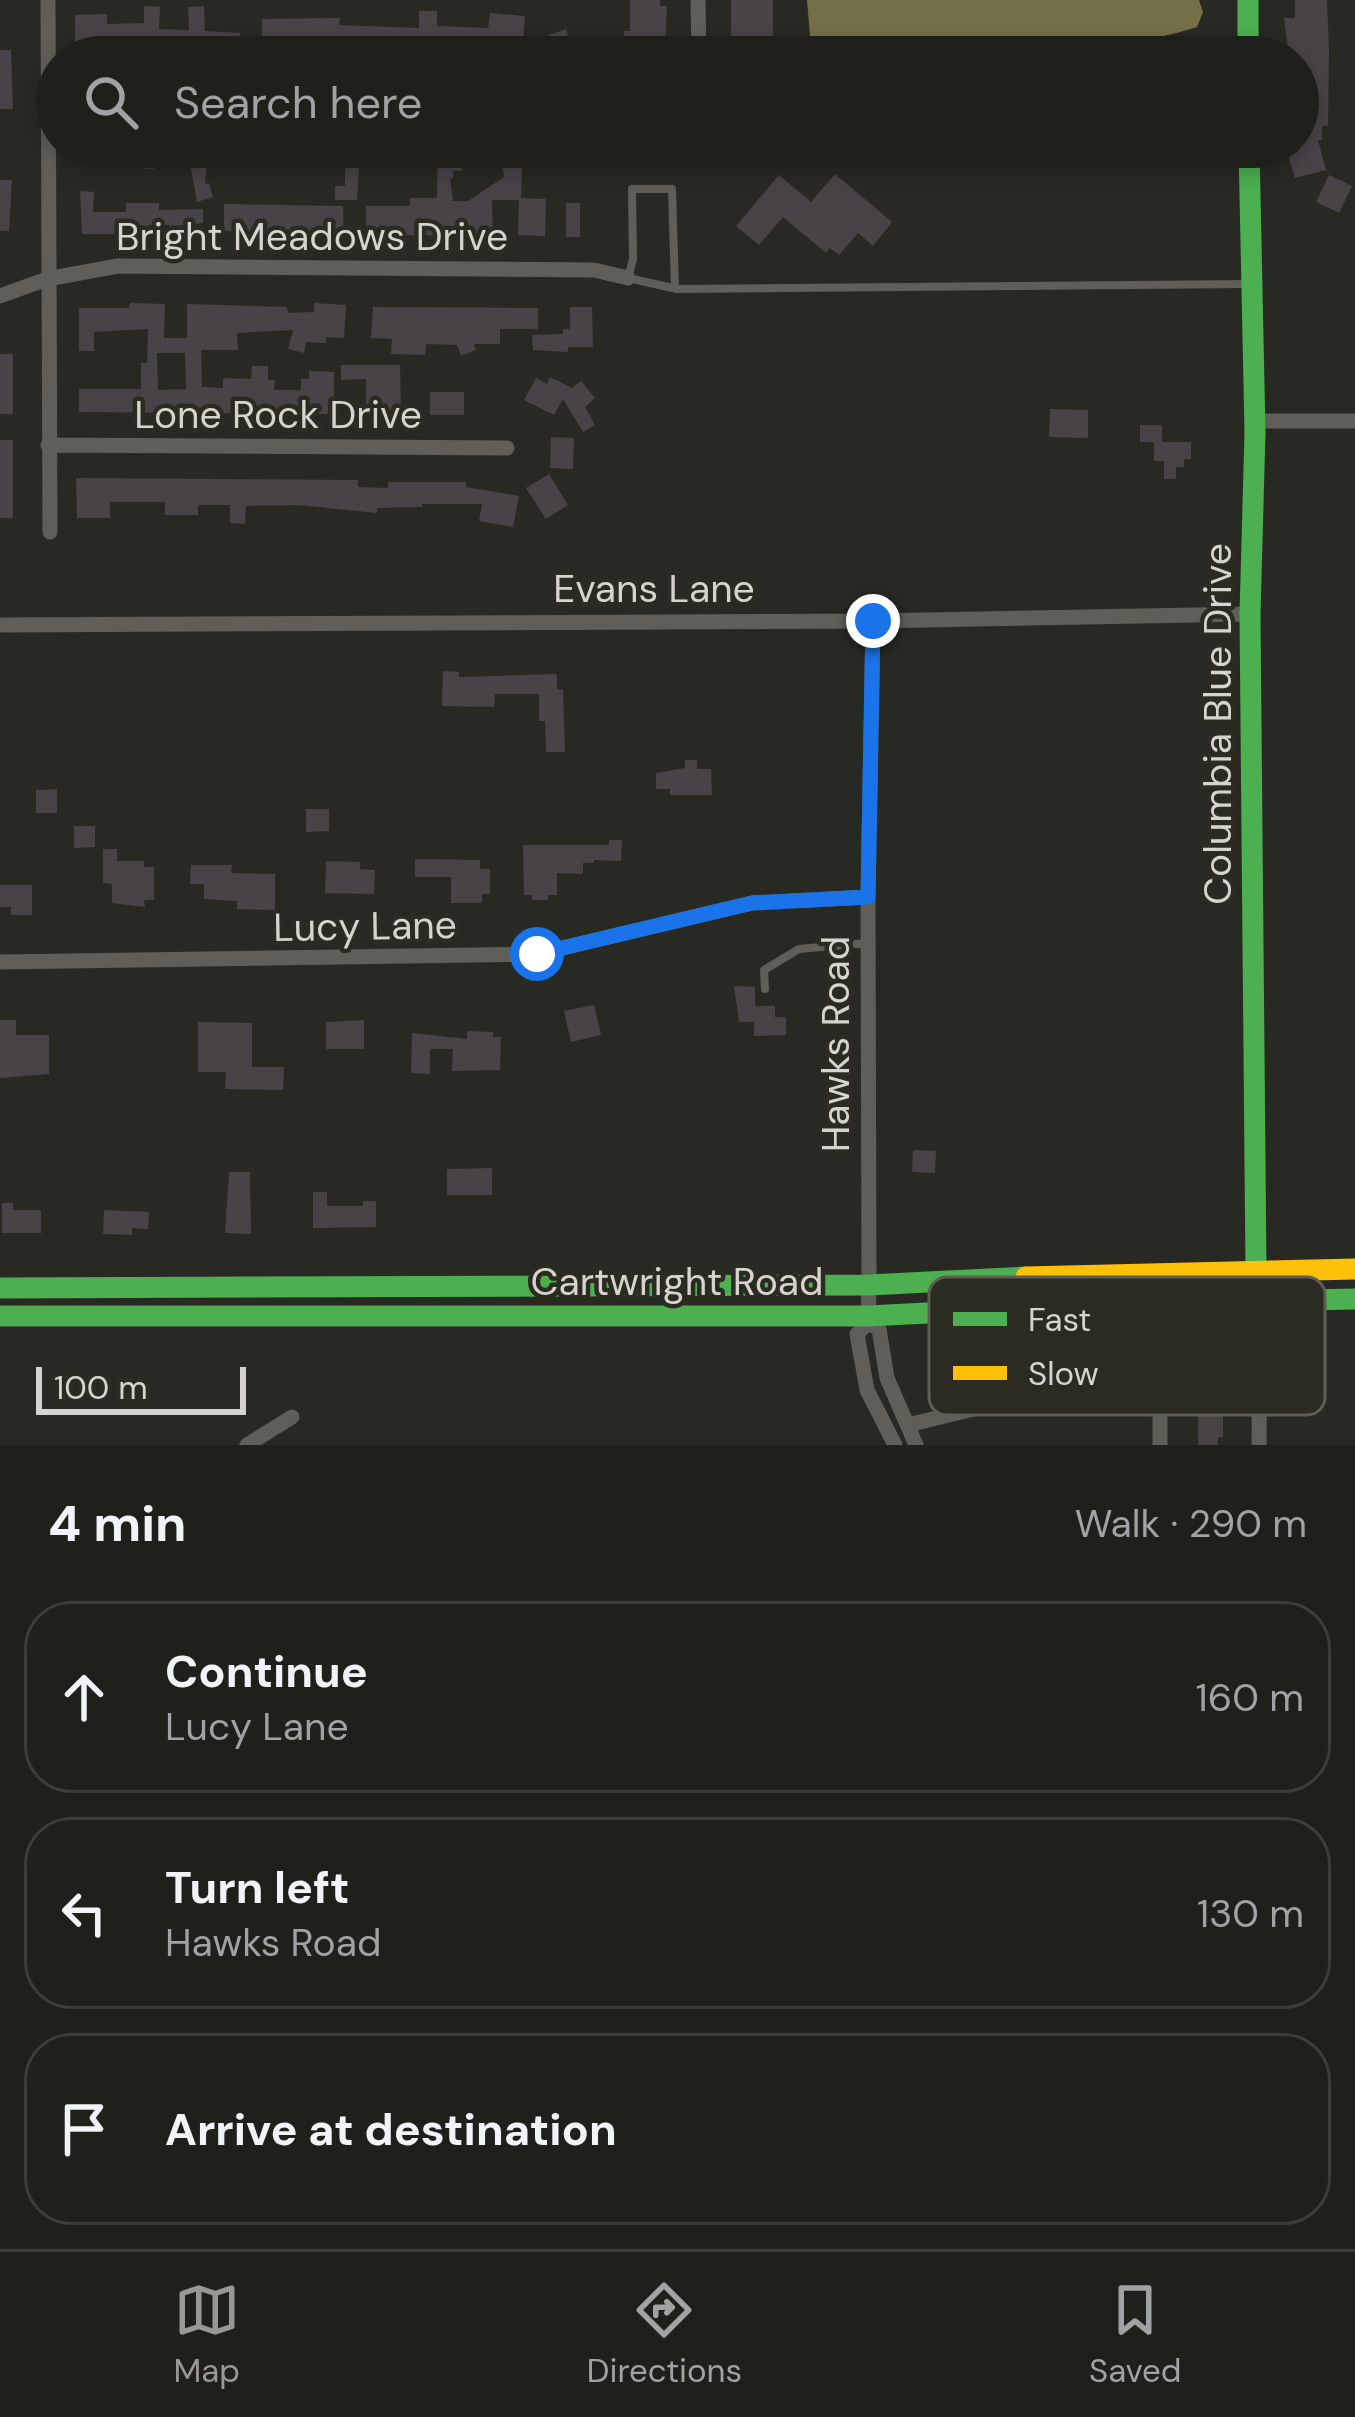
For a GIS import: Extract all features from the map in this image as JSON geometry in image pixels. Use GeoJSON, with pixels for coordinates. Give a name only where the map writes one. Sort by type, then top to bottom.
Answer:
{"type":"FeatureCollection","features":[{"type":"Feature","properties":{"kind":"main road"},"geometry":{"type":"LineString","coordinates":[[1248,0],[1248,36]]}},
{"type":"Feature","properties":{"kind":"main road","name":"Columbia Blue Drive"},"geometry":{"type":"LineString","coordinates":[[1249,168],[1255,421],[1250,614],[1257,1277]]}},
{"type":"Feature","properties":{"kind":"main road","name":"Cartwright Road"},"geometry":{"type":"LineString","coordinates":[[1038,1277],[1355,1269]]}},
{"type":"Feature","properties":{"kind":"main road","name":"Cartwright Road"},"geometry":{"type":"LineString","coordinates":[[0,1288],[929,1283]]}},
{"type":"Feature","properties":{"kind":"main road"},"geometry":{"type":"LineString","coordinates":[[434,1288],[436,1318]]}},
{"type":"Feature","properties":{"kind":"main road","name":"Cartwright Road"},"geometry":{"type":"LineString","coordinates":[[1325,1299],[1355,1299]]}},
{"type":"Feature","properties":{"kind":"main road","name":"Cartwright Road"},"geometry":{"type":"LineString","coordinates":[[0,1316],[929,1317]]}},
{"type":"Feature","properties":{"kind":"street"},"geometry":{"type":"LineString","coordinates":[[48,0],[50,36]]}},
{"type":"Feature","properties":{"kind":"street"},"geometry":{"type":"LineString","coordinates":[[698,0],[699,36]]}},
{"type":"Feature","properties":{"kind":"street"},"geometry":{"type":"LineString","coordinates":[[50,532],[51,168]]}},
{"type":"Feature","properties":{"kind":"street","name":"Bright Meadows Drive"},"geometry":{"type":"LineString","coordinates":[[0,296],[47,279],[118,266],[594,270],[628,278]]}},
{"type":"Feature","properties":{"kind":"street"},"geometry":{"type":"LineString","coordinates":[[1255,421],[1355,421]]}},
{"type":"Feature","properties":{"kind":"street","name":"Lone Rock Drive"},"geometry":{"type":"LineString","coordinates":[[48,445],[507,448]]}},
{"type":"Feature","properties":{"kind":"street","name":"Evans Lane"},"geometry":{"type":"LineString","coordinates":[[0,625],[873,621],[1250,614]]}},
{"type":"Feature","properties":{"kind":"street","name":"Hawks Road"},"geometry":{"type":"LineString","coordinates":[[873,621],[869,1286],[868,1320],[857,1334],[861,1373],[895,1445]]}},
{"type":"Feature","properties":{"kind":"street","name":"Lucy Lane"},"geometry":{"type":"LineString","coordinates":[[0,962],[537,954],[752,903],[868,897]]}},
{"type":"Feature","properties":{"kind":"street","name":"Hawks Road"},"geometry":{"type":"LineString","coordinates":[[868,1320],[879,1329],[887,1378],[916,1445]]}},
{"type":"Feature","properties":{"kind":"street"},"geometry":{"type":"LineString","coordinates":[[908,1425],[949,1415]]}},
{"type":"Feature","properties":{"kind":"street"},"geometry":{"type":"LineString","coordinates":[[1259,1415],[1259,1445]]}},
{"type":"Feature","properties":{"kind":"street"},"geometry":{"type":"LineString","coordinates":[[247,1445],[292,1417]]}},
{"type":"Feature","properties":{"kind":"lane"},"geometry":{"type":"LineString","coordinates":[[675,288],[672,189],[632,189],[633,259],[628,278],[675,288],[1251,284]]}},
{"type":"Feature","properties":{"kind":"lane"},"geometry":{"type":"LineString","coordinates":[[765,989],[764,970],[799,949],[868,943]]}},
{"type":"Feature","properties":{"kind":"shaded area"},"geometry":{"type":"Polygon","coordinates":[[[807,0],[1199,0],[1203,12],[1197,27],[1161,36],[810,36],[807,0]]]}},
{"type":"Feature","properties":{"kind":"building"},"geometry":{"type":"Polygon","coordinates":[[[630,0],[660,0],[660,6],[667,6],[666,36],[624,36],[624,31],[630,31],[630,0]]]}},
{"type":"Feature","properties":{"kind":"building"},"geometry":{"type":"Polygon","coordinates":[[[731,0],[773,0],[773,36],[731,36],[731,0]]]}},
{"type":"Feature","properties":{"kind":"building"},"geometry":{"type":"Polygon","coordinates":[[[1295,0],[1327,0],[1328,126],[1322,126],[1322,140],[1319,36],[1286,36],[1284,18],[1295,18],[1295,0]]]}},
{"type":"Feature","properties":{"kind":"building"},"geometry":{"type":"Polygon","coordinates":[[[144,6],[160,7],[159,29],[189,30],[188,7],[204,6],[205,31],[240,36],[75,36],[75,15],[107,14],[107,24],[144,23],[144,6]]]}},
{"type":"Feature","properties":{"kind":"building"},"geometry":{"type":"Polygon","coordinates":[[[419,11],[437,11],[437,26],[488,28],[490,13],[525,16],[523,36],[262,36],[262,19],[340,18],[339,25],[419,28],[419,11]]]}},
{"type":"Feature","properties":{"kind":"building"},"geometry":{"type":"Polygon","coordinates":[[[0,50],[11,50],[13,109],[0,109],[0,50]]]}},
{"type":"Feature","properties":{"kind":"building"},"geometry":{"type":"Polygon","coordinates":[[[1319,144],[1326,170],[1295,178],[1292,168],[1319,168],[1319,144]]]}},
{"type":"Feature","properties":{"kind":"building"},"geometry":{"type":"Polygon","coordinates":[[[191,168],[206,168],[205,184],[209,183],[213,197],[197,202],[191,168]]]}},
{"type":"Feature","properties":{"kind":"building"},"geometry":{"type":"Polygon","coordinates":[[[345,168],[359,168],[357,200],[335,200],[335,186],[345,186],[345,168]]]}},
{"type":"Feature","properties":{"kind":"building"},"geometry":{"type":"Polygon","coordinates":[[[438,168],[462,168],[450,178],[453,201],[468,201],[504,177],[503,168],[522,168],[521,198],[546,199],[545,236],[518,235],[519,200],[492,200],[493,236],[366,235],[366,206],[410,206],[410,198],[437,198],[438,168]]]}},
{"type":"Feature","properties":{"kind":"building"},"geometry":{"type":"Polygon","coordinates":[[[835,174],[892,222],[873,246],[858,233],[839,255],[830,248],[826,253],[783,217],[759,245],[736,226],[779,175],[811,202],[835,174]]]}},
{"type":"Feature","properties":{"kind":"building"},"geometry":{"type":"Polygon","coordinates":[[[1329,175],[1352,186],[1339,213],[1316,202],[1329,175]]]}},
{"type":"Feature","properties":{"kind":"building"},"geometry":{"type":"Polygon","coordinates":[[[0,180],[12,180],[9,231],[0,231],[0,180]]]}},
{"type":"Feature","properties":{"kind":"building"},"geometry":{"type":"Polygon","coordinates":[[[80,191],[94,192],[93,212],[126,212],[126,203],[159,203],[159,210],[203,209],[203,223],[195,224],[195,232],[169,232],[169,225],[148,225],[148,234],[82,234],[80,191]]]}},
{"type":"Feature","properties":{"kind":"building"},"geometry":{"type":"Polygon","coordinates":[[[566,203],[580,203],[580,237],[566,237],[566,203]]]}},
{"type":"Feature","properties":{"kind":"building"},"geometry":{"type":"Polygon","coordinates":[[[224,204],[343,206],[344,234],[224,231],[224,204]]]}},
{"type":"Feature","properties":{"kind":"building"},"geometry":{"type":"Polygon","coordinates":[[[130,303],[165,304],[164,338],[187,338],[187,304],[287,307],[288,313],[314,312],[314,303],[346,305],[344,338],[306,342],[304,353],[288,349],[293,330],[237,333],[238,350],[201,350],[202,387],[223,388],[223,378],[251,379],[252,366],[268,366],[274,390],[301,390],[301,379],[309,379],[309,371],[334,372],[334,414],[79,412],[79,389],[141,389],[148,329],[94,332],[94,351],[79,351],[79,308],[129,308],[130,303]],[[157,353],[158,390],[186,389],[185,353],[157,353]]]}},
{"type":"Feature","properties":{"kind":"building"},"geometry":{"type":"Polygon","coordinates":[[[373,307],[538,308],[538,329],[500,329],[500,344],[474,344],[476,350],[461,356],[457,345],[426,344],[425,355],[391,354],[392,339],[371,338],[373,307]]]}},
{"type":"Feature","properties":{"kind":"building"},"geometry":{"type":"Polygon","coordinates":[[[570,307],[592,307],[593,347],[568,347],[568,352],[533,350],[532,335],[563,334],[563,329],[570,329],[570,307]]]}},
{"type":"Feature","properties":{"kind":"building"},"geometry":{"type":"Polygon","coordinates":[[[0,354],[13,354],[13,414],[0,414],[0,354]]]}},
{"type":"Feature","properties":{"kind":"building"},"geometry":{"type":"Polygon","coordinates":[[[341,365],[400,365],[401,415],[366,415],[366,379],[341,380],[341,365]]]}},
{"type":"Feature","properties":{"kind":"building"},"geometry":{"type":"Polygon","coordinates":[[[550,377],[572,388],[581,381],[595,398],[585,407],[595,425],[583,432],[563,399],[554,415],[524,400],[536,378],[547,384],[550,377]]]}},
{"type":"Feature","properties":{"kind":"building"},"geometry":{"type":"Polygon","coordinates":[[[430,392],[464,392],[464,415],[430,415],[430,392]]]}},
{"type":"Feature","properties":{"kind":"building"},"geometry":{"type":"Polygon","coordinates":[[[1050,409],[1088,410],[1088,438],[1049,437],[1050,409]]]}},
{"type":"Feature","properties":{"kind":"building"},"geometry":{"type":"Polygon","coordinates":[[[1140,425],[1162,425],[1162,442],[1191,442],[1191,459],[1184,459],[1184,467],[1176,467],[1176,479],[1164,479],[1164,461],[1154,461],[1154,442],[1140,442],[1140,425]]]}},
{"type":"Feature","properties":{"kind":"building"},"geometry":{"type":"Polygon","coordinates":[[[551,437],[574,438],[573,469],[550,468],[551,437]]]}},
{"type":"Feature","properties":{"kind":"building"},"geometry":{"type":"Polygon","coordinates":[[[0,440],[13,440],[13,518],[0,518],[0,440]]]}},
{"type":"Feature","properties":{"kind":"building"},"geometry":{"type":"Polygon","coordinates":[[[549,474],[568,505],[546,519],[526,488],[549,474]]]}},
{"type":"Feature","properties":{"kind":"building"},"geometry":{"type":"Polygon","coordinates":[[[76,478],[358,480],[358,487],[388,488],[388,482],[466,482],[466,487],[519,496],[513,527],[479,521],[482,504],[422,504],[377,508],[377,513],[298,505],[246,506],[245,524],[230,523],[230,505],[198,505],[198,515],[165,515],[165,502],[110,502],[110,518],[77,518],[76,478]]]}},
{"type":"Feature","properties":{"kind":"building"},"geometry":{"type":"Polygon","coordinates":[[[443,671],[459,672],[459,677],[557,674],[557,689],[563,690],[565,752],[546,752],[539,694],[495,694],[494,707],[442,706],[443,671]]]}},
{"type":"Feature","properties":{"kind":"building"},"geometry":{"type":"Polygon","coordinates":[[[685,760],[697,760],[697,769],[711,769],[712,795],[670,795],[670,789],[656,789],[656,773],[685,768],[685,760]]]}},
{"type":"Feature","properties":{"kind":"building"},"geometry":{"type":"Polygon","coordinates":[[[57,789],[57,813],[36,813],[36,790],[57,789]]]}},
{"type":"Feature","properties":{"kind":"building"},"geometry":{"type":"Polygon","coordinates":[[[306,809],[329,809],[329,831],[306,832],[306,809]]]}},
{"type":"Feature","properties":{"kind":"building"},"geometry":{"type":"Polygon","coordinates":[[[74,826],[95,826],[95,847],[74,848],[74,826]]]}},
{"type":"Feature","properties":{"kind":"building"},"geometry":{"type":"Polygon","coordinates":[[[609,840],[622,840],[621,861],[594,860],[583,863],[583,874],[557,873],[557,895],[548,895],[548,900],[524,895],[523,845],[609,845],[609,840]]]}},
{"type":"Feature","properties":{"kind":"building"},"geometry":{"type":"Polygon","coordinates":[[[103,849],[117,849],[117,861],[144,861],[144,867],[154,867],[154,900],[144,900],[145,907],[112,903],[112,884],[103,883],[103,849]]]}},
{"type":"Feature","properties":{"kind":"building"},"geometry":{"type":"Polygon","coordinates":[[[415,859],[480,860],[480,869],[490,869],[490,894],[482,894],[482,903],[451,903],[451,877],[415,877],[415,859]]]}},
{"type":"Feature","properties":{"kind":"building"},"geometry":{"type":"Polygon","coordinates":[[[326,861],[360,862],[360,869],[375,870],[374,894],[325,893],[326,861]]]}},
{"type":"Feature","properties":{"kind":"building"},"geometry":{"type":"Polygon","coordinates":[[[191,865],[232,865],[231,873],[275,874],[275,910],[237,909],[237,901],[204,899],[204,884],[190,884],[191,865]]]}},
{"type":"Feature","properties":{"kind":"building"},"geometry":{"type":"Polygon","coordinates":[[[0,885],[32,885],[32,915],[11,915],[11,907],[0,907],[0,885]]]}},
{"type":"Feature","properties":{"kind":"building"},"geometry":{"type":"Polygon","coordinates":[[[734,986],[755,987],[755,1006],[775,1006],[775,1017],[786,1017],[786,1035],[754,1036],[754,1022],[739,1022],[734,986]]]}},
{"type":"Feature","properties":{"kind":"building"},"geometry":{"type":"Polygon","coordinates":[[[594,1005],[601,1035],[571,1042],[564,1011],[594,1005]]]}},
{"type":"Feature","properties":{"kind":"building"},"geometry":{"type":"Polygon","coordinates":[[[0,1020],[16,1020],[16,1035],[49,1035],[49,1074],[0,1078],[0,1020]]]}},
{"type":"Feature","properties":{"kind":"building"},"geometry":{"type":"Polygon","coordinates":[[[364,1020],[364,1049],[326,1049],[326,1022],[364,1020]]]}},
{"type":"Feature","properties":{"kind":"building"},"geometry":{"type":"Polygon","coordinates":[[[198,1022],[252,1023],[252,1067],[284,1067],[283,1090],[225,1089],[226,1072],[198,1072],[198,1022]]]}},
{"type":"Feature","properties":{"kind":"building"},"geometry":{"type":"Polygon","coordinates":[[[467,1031],[501,1037],[500,1070],[452,1071],[453,1049],[430,1049],[430,1074],[411,1073],[412,1033],[467,1039],[467,1031]]]}},
{"type":"Feature","properties":{"kind":"building"},"geometry":{"type":"Polygon","coordinates":[[[913,1150],[936,1151],[935,1173],[912,1172],[913,1150]]]}},
{"type":"Feature","properties":{"kind":"building"},"geometry":{"type":"Polygon","coordinates":[[[492,1168],[492,1195],[447,1195],[447,1169],[492,1168]]]}},
{"type":"Feature","properties":{"kind":"building"},"geometry":{"type":"Polygon","coordinates":[[[229,1172],[250,1172],[251,1234],[225,1233],[229,1172]]]}},
{"type":"Feature","properties":{"kind":"building"},"geometry":{"type":"Polygon","coordinates":[[[313,1192],[327,1192],[327,1206],[363,1206],[363,1201],[376,1201],[376,1227],[313,1228],[313,1192]]]}},
{"type":"Feature","properties":{"kind":"building"},"geometry":{"type":"Polygon","coordinates":[[[2,1203],[13,1203],[13,1210],[41,1210],[41,1233],[2,1233],[2,1203]]]}},
{"type":"Feature","properties":{"kind":"building"},"geometry":{"type":"Polygon","coordinates":[[[104,1210],[149,1212],[148,1229],[132,1228],[132,1235],[103,1234],[104,1210]]]}},
{"type":"Feature","properties":{"kind":"building"},"geometry":{"type":"Polygon","coordinates":[[[1198,1415],[1223,1415],[1223,1437],[1218,1437],[1218,1445],[1198,1445],[1198,1415]]]}},
{"type":"Feature","properties":{"kind":"traffic: fast"},"geometry":{"type":"LineString","coordinates":[[1248,0],[1248,36]]}},
{"type":"Feature","properties":{"kind":"traffic: fast"},"geometry":{"type":"LineString","coordinates":[[1249,168],[1255,432],[1250,614],[1257,1277]]}},
{"type":"Feature","properties":{"kind":"traffic: fast"},"geometry":{"type":"LineString","coordinates":[[0,1288],[929,1282]]}},
{"type":"Feature","properties":{"kind":"traffic: fast"},"geometry":{"type":"LineString","coordinates":[[1325,1300],[1355,1299]]}},
{"type":"Feature","properties":{"kind":"traffic: fast"},"geometry":{"type":"LineString","coordinates":[[0,1316],[929,1313]]}},
{"type":"Feature","properties":{"kind":"traffic: slow"},"geometry":{"type":"LineString","coordinates":[[1026,1277],[1355,1269]]}},
{"type":"Feature","properties":{"kind":"route"},"geometry":{"type":"LineString","coordinates":[[537,954],[752,903],[868,897],[873,621]]}}]}
